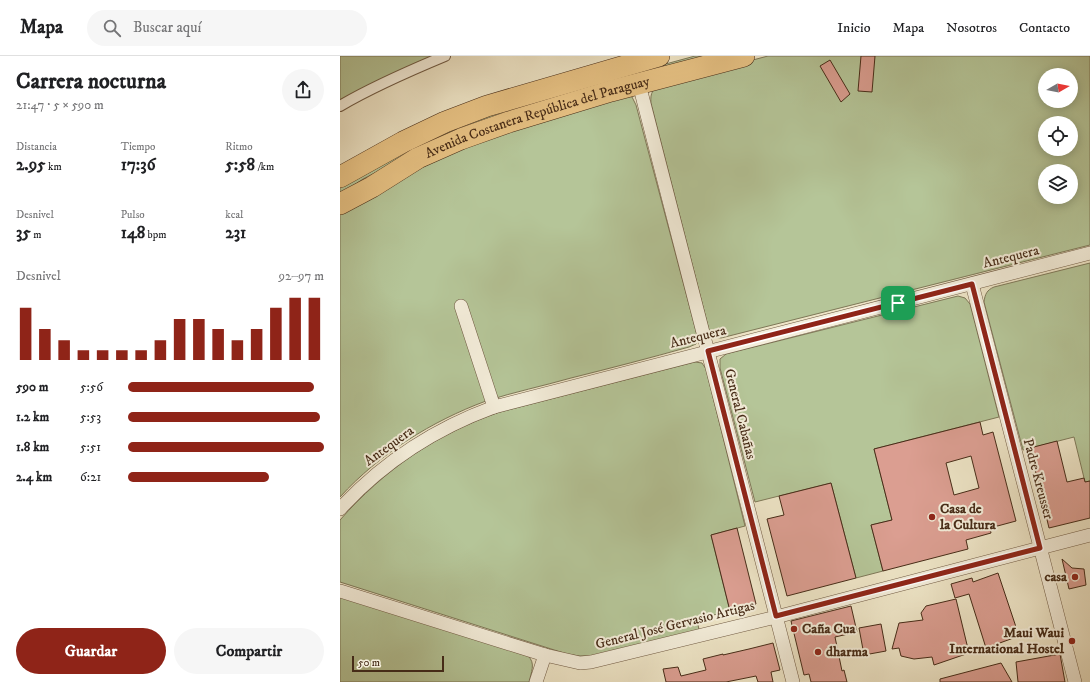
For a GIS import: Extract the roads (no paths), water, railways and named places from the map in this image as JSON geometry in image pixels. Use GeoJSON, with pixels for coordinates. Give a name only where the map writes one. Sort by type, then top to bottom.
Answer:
{"type":"FeatureCollection","features":[{"type":"Feature","properties":{"kind":"main road","name":"Avenida Costanera República del Paraguay"},"geometry":{"type":"LineString","coordinates":[[340,177],[403,142],[445,122],[487,106],[658,56]]}},
{"type":"Feature","properties":{"kind":"main road","name":"Avenida Costanera República del Paraguay"},"geometry":{"type":"LineString","coordinates":[[340,204],[372,187],[418,158],[461,139],[508,122],[639,84],[744,56]]}},
{"type":"Feature","properties":{"kind":"street"},"geometry":{"type":"LineString","coordinates":[[340,106],[363,92],[404,72],[445,56]]}},
{"type":"Feature","properties":{"kind":"street","name":"General Cabañas"},"geometry":{"type":"LineString","coordinates":[[639,84],[793,682]]}},
{"type":"Feature","properties":{"kind":"street","name":"Antequera"},"geometry":{"type":"LineString","coordinates":[[340,509],[377,473],[411,447],[446,426],[494,407],[1090,253]]}},
{"type":"Feature","properties":{"kind":"street","name":"Padre Kreusser"},"geometry":{"type":"LineString","coordinates":[[972,284],[1075,682]]}},
{"type":"Feature","properties":{"kind":"street"},"geometry":{"type":"LineString","coordinates":[[461,306],[494,407]]}},
{"type":"Feature","properties":{"kind":"street","name":"General José Gervasio Artigas"},"geometry":{"type":"LineString","coordinates":[[340,591],[545,655],[580,663],[592,662],[776,616],[1090,535]]}},
{"type":"Feature","properties":{"kind":"street"},"geometry":{"type":"LineString","coordinates":[[536,682],[545,655]]}},
{"type":"Feature","properties":{"kind":"place","name":"Casa de la Cultura"},"geometry":{"type":"Point","coordinates":[932,517]}},
{"type":"Feature","properties":{"kind":"place","name":"casa"},"geometry":{"type":"Point","coordinates":[1075,577]}},
{"type":"Feature","properties":{"kind":"place","name":"Caña Cua"},"geometry":{"type":"Point","coordinates":[794,629]}},
{"type":"Feature","properties":{"kind":"place","name":"Maui Waui International Hostel"},"geometry":{"type":"Point","coordinates":[1072,641]}},
{"type":"Feature","properties":{"kind":"place","name":"dharma"},"geometry":{"type":"Point","coordinates":[818,652]}}]}
